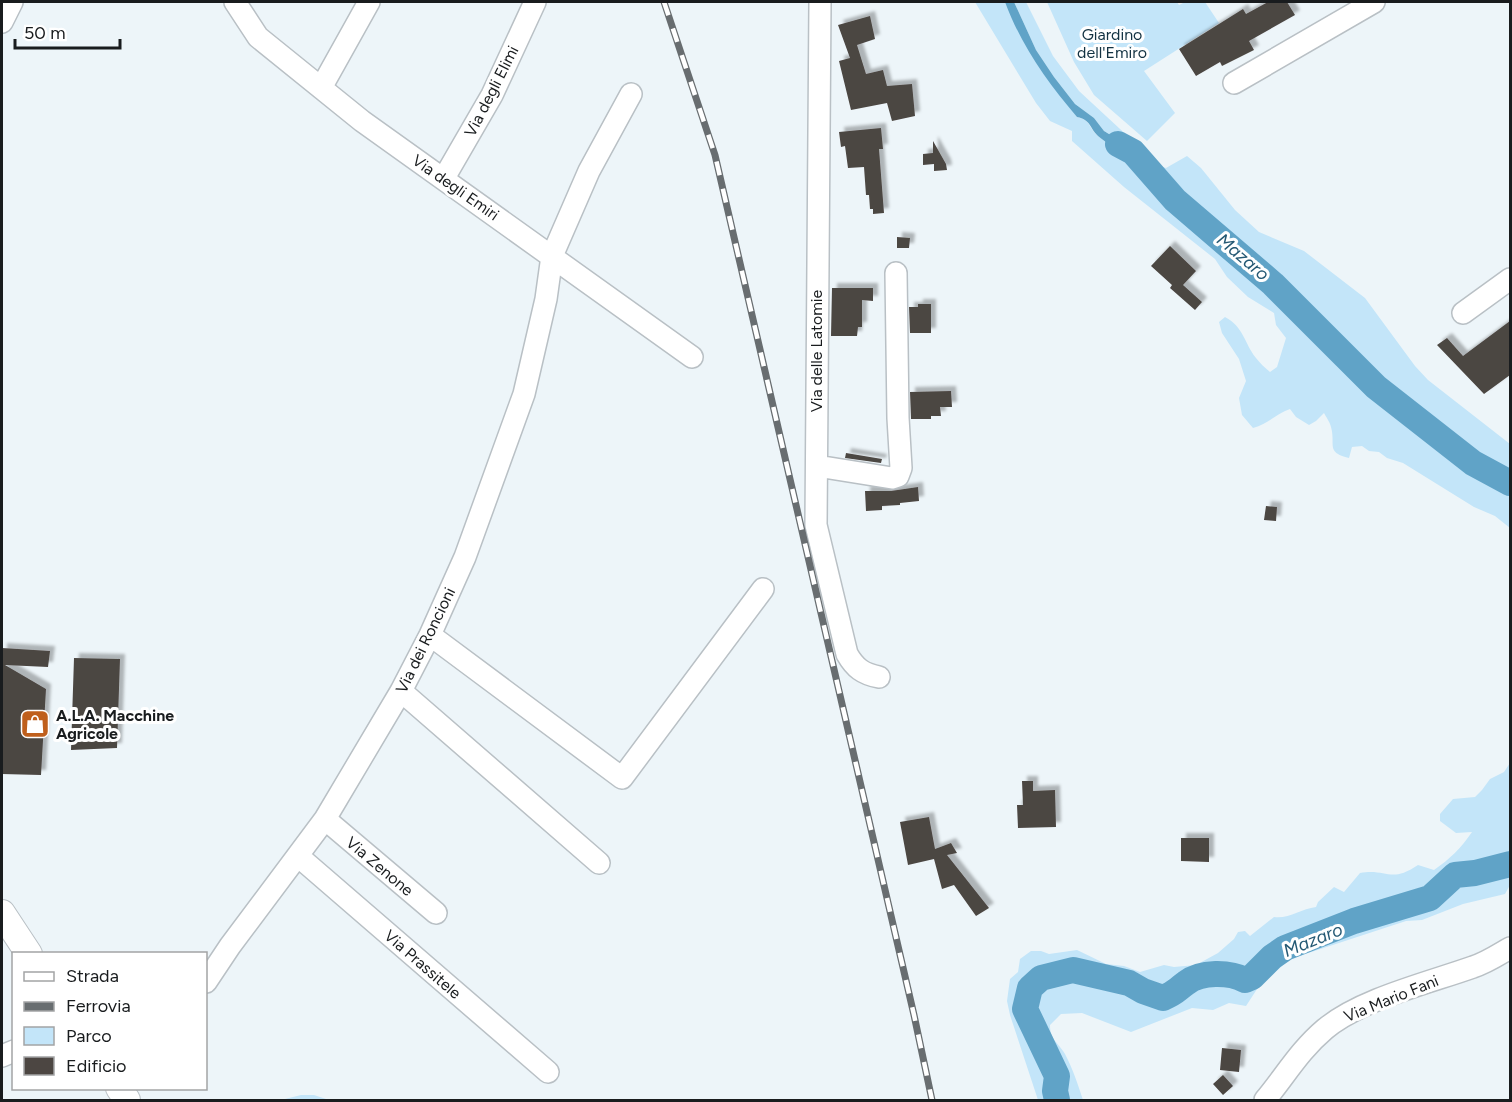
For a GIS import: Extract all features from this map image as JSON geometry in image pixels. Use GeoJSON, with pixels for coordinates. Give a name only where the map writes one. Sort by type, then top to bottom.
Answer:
{"type":"FeatureCollection","features":[{"type":"Feature","properties":{"kind":"main road"},"geometry":{"type":"LineString","coordinates":[[2,913],[28,952]]}},
{"type":"Feature","properties":{"kind":"street"},"geometry":{"type":"LineString","coordinates":[[2,22],[12,2]]}},
{"type":"Feature","properties":{"kind":"street","name":"Via degli Emiri"},"geometry":{"type":"LineString","coordinates":[[235,2],[258,37],[362,121],[692,357]]}},
{"type":"Feature","properties":{"kind":"street"},"geometry":{"type":"LineString","coordinates":[[321,88],[369,2]]}},
{"type":"Feature","properties":{"kind":"street","name":"Via degli Elimi"},"geometry":{"type":"LineString","coordinates":[[444,178],[492,95],[536,2]]}},
{"type":"Feature","properties":{"kind":"street","name":"Via delle Latomie"},"geometry":{"type":"LineString","coordinates":[[820,2],[816,525],[847,654],[854,665],[866,675],[879,677]]}},
{"type":"Feature","properties":{"kind":"street"},"geometry":{"type":"LineString","coordinates":[[1234,83],[1374,2]]}},
{"type":"Feature","properties":{"kind":"street","name":"Via dei Roncioni"},"geometry":{"type":"LineString","coordinates":[[207,980],[325,819],[401,691],[430,635],[465,557],[524,394],[546,299],[552,256],[589,171],[631,94]]}},
{"type":"Feature","properties":{"kind":"street"},"geometry":{"type":"LineString","coordinates":[[817,466],[891,478],[898,476],[901,468],[896,273]]}},
{"type":"Feature","properties":{"kind":"street"},"geometry":{"type":"LineString","coordinates":[[1463,313],[1510,279]]}},
{"type":"Feature","properties":{"kind":"street"},"geometry":{"type":"LineString","coordinates":[[430,635],[622,778],[763,589]]}},
{"type":"Feature","properties":{"kind":"street"},"geometry":{"type":"LineString","coordinates":[[401,691],[599,862]]}},
{"type":"Feature","properties":{"kind":"street","name":"Via Zenone"},"geometry":{"type":"LineString","coordinates":[[325,819],[436,913]]}},
{"type":"Feature","properties":{"kind":"street","name":"Via Prassitele"},"geometry":{"type":"LineString","coordinates":[[298,856],[548,1072]]}},
{"type":"Feature","properties":{"kind":"street","name":"Via Mario Fani"},"geometry":{"type":"LineString","coordinates":[[1265,1101],[1296,1058],[1325,1029],[1341,1017],[1419,985],[1476,966],[1510,948]]}},
{"type":"Feature","properties":{"kind":"green space"},"geometry":{"type":"Polygon","coordinates":[[[975,2],[1005,2],[1077,117],[1087,122],[1101,139],[1128,153],[1132,161],[1142,165],[1127,145],[1104,131],[1094,118],[1075,104],[1036,50],[1014,2],[1026,2],[1053,56],[1079,91],[1147,154],[1152,163],[1166,168],[1187,156],[1201,168],[1235,210],[1259,232],[1304,251],[1365,298],[1428,380],[1510,444],[1510,528],[1495,516],[1474,507],[1403,463],[1387,458],[1379,452],[1369,451],[1362,446],[1352,447],[1349,458],[1337,453],[1333,447],[1330,425],[1324,413],[1309,425],[1296,417],[1290,409],[1253,428],[1242,415],[1239,398],[1246,381],[1239,359],[1222,333],[1219,322],[1225,317],[1231,321],[1240,330],[1256,358],[1270,372],[1277,367],[1286,338],[1276,325],[1274,313],[1248,297],[1227,277],[1215,259],[1124,187],[1072,141],[1072,131],[1050,121],[1036,103],[975,2]]]}},
{"type":"Feature","properties":{"kind":"green space","name":"Giardino dell'Emiro"},"geometry":{"type":"Polygon","coordinates":[[[1047,2],[1177,2],[1179,5],[1185,2],[1205,2],[1219,23],[1144,71],[1175,113],[1147,141],[1094,95],[1074,62],[1047,2]]]}},
{"type":"Feature","properties":{"kind":"green space"},"geometry":{"type":"Polygon","coordinates":[[[1510,763],[1510,885],[1505,894],[1463,904],[1422,920],[1406,921],[1290,959],[1259,986],[1246,1006],[1229,1003],[1213,1010],[1192,1008],[1131,1032],[1082,1013],[1061,1014],[1050,1025],[1051,1034],[1068,1060],[1083,1100],[1038,1100],[1007,1001],[1010,979],[1018,972],[1020,959],[1031,951],[1049,954],[1077,950],[1106,964],[1124,966],[1140,972],[1164,965],[1174,967],[1196,965],[1218,953],[1234,939],[1238,932],[1245,931],[1250,936],[1274,917],[1285,917],[1316,907],[1318,902],[1334,887],[1344,892],[1360,873],[1377,872],[1394,875],[1409,871],[1418,865],[1434,870],[1455,853],[1472,832],[1456,833],[1440,821],[1440,814],[1453,799],[1475,797],[1490,779],[1504,772],[1510,763]]]}},
{"type":"Feature","properties":{"kind":"green space"},"geometry":{"type":"Polygon","coordinates":[[[301,1095],[314,1095],[329,1100],[281,1100],[301,1095]]]}},
{"type":"Feature","properties":{"kind":"water"},"geometry":{"type":"Polygon","coordinates":[[[1005,2],[1014,2],[1036,50],[1075,104],[1094,118],[1104,131],[1135,150],[1143,166],[1132,161],[1128,153],[1101,139],[1087,122],[1077,117],[1036,62],[1011,18],[1005,2]]]}},
{"type":"Feature","properties":{"kind":"building"},"geometry":{"type":"Polygon","coordinates":[[[1268,2],[1287,2],[1295,15],[1249,41],[1254,50],[1222,66],[1220,62],[1196,76],[1179,49],[1243,9],[1246,14],[1268,2]]]}},
{"type":"Feature","properties":{"kind":"building"},"geometry":{"type":"Polygon","coordinates":[[[870,16],[875,39],[857,45],[866,74],[883,70],[887,86],[912,84],[915,116],[892,121],[887,103],[851,110],[839,61],[850,58],[838,25],[870,16]]]}},
{"type":"Feature","properties":{"kind":"building"},"geometry":{"type":"Polygon","coordinates":[[[881,128],[883,149],[879,149],[884,213],[873,214],[873,209],[870,209],[869,195],[866,195],[864,167],[848,168],[845,146],[841,147],[839,132],[881,128]]]}},
{"type":"Feature","properties":{"kind":"building"},"geometry":{"type":"Polygon","coordinates":[[[933,141],[947,170],[934,171],[934,164],[923,165],[923,154],[933,153],[933,141]]]}},
{"type":"Feature","properties":{"kind":"building"},"geometry":{"type":"Polygon","coordinates":[[[897,237],[910,238],[909,248],[897,248],[897,237]]]}},
{"type":"Feature","properties":{"kind":"building"},"geometry":{"type":"Polygon","coordinates":[[[1170,246],[1196,271],[1183,285],[1202,302],[1195,310],[1170,288],[1172,285],[1151,266],[1170,246]]]}},
{"type":"Feature","properties":{"kind":"building"},"geometry":{"type":"Polygon","coordinates":[[[832,288],[873,288],[873,301],[862,300],[862,327],[858,327],[857,336],[831,336],[832,288]]]}},
{"type":"Feature","properties":{"kind":"building"},"geometry":{"type":"Polygon","coordinates":[[[918,304],[931,304],[931,333],[910,333],[909,307],[918,307],[918,304]]]}},
{"type":"Feature","properties":{"kind":"building"},"geometry":{"type":"Polygon","coordinates":[[[1510,321],[1510,375],[1484,394],[1437,345],[1447,338],[1463,356],[1510,321]]]}},
{"type":"Feature","properties":{"kind":"building"},"geometry":{"type":"Polygon","coordinates":[[[951,391],[952,407],[940,407],[941,416],[931,416],[931,419],[911,419],[910,392],[951,391]]]}},
{"type":"Feature","properties":{"kind":"building"},"geometry":{"type":"Polygon","coordinates":[[[846,453],[882,459],[881,463],[845,458],[846,453]]]}},
{"type":"Feature","properties":{"kind":"building"},"geometry":{"type":"Polygon","coordinates":[[[918,487],[919,501],[882,506],[882,510],[866,511],[865,491],[891,491],[918,487]]]}},
{"type":"Feature","properties":{"kind":"building"},"geometry":{"type":"Polygon","coordinates":[[[1266,506],[1277,507],[1276,521],[1264,520],[1266,506]]]}},
{"type":"Feature","properties":{"kind":"building"},"geometry":{"type":"Polygon","coordinates":[[[2,648],[50,651],[48,667],[5,665],[46,689],[41,775],[2,774],[2,648]]]}},
{"type":"Feature","properties":{"kind":"building"},"geometry":{"type":"Polygon","coordinates":[[[74,658],[120,659],[117,748],[71,750],[74,658]]]}},
{"type":"Feature","properties":{"kind":"building"},"geometry":{"type":"Polygon","coordinates":[[[1022,781],[1033,781],[1033,791],[1055,790],[1056,827],[1018,828],[1017,805],[1023,805],[1022,781]]]}},
{"type":"Feature","properties":{"kind":"building"},"geometry":{"type":"Polygon","coordinates":[[[929,817],[935,849],[951,843],[957,853],[947,855],[989,908],[976,916],[954,885],[942,889],[934,859],[908,865],[900,822],[929,817]]]}},
{"type":"Feature","properties":{"kind":"building"},"geometry":{"type":"Polygon","coordinates":[[[1181,838],[1209,838],[1209,862],[1181,861],[1181,838]]]}},
{"type":"Feature","properties":{"kind":"building"},"geometry":{"type":"Polygon","coordinates":[[[1222,1048],[1241,1050],[1239,1072],[1220,1070],[1222,1048]]]}},
{"type":"Feature","properties":{"kind":"building"},"geometry":{"type":"Polygon","coordinates":[[[1223,1075],[1233,1086],[1223,1095],[1213,1084],[1223,1075]]]}},
{"type":"Feature","properties":{"kind":"waterway","name":"Mazaro"},"geometry":{"type":"LineString","coordinates":[[1118,144],[1133,152],[1175,200],[1273,284],[1376,387],[1473,463],[1510,483]]}},
{"type":"Feature","properties":{"kind":"waterway","name":"Mazaro"},"geometry":{"type":"LineString","coordinates":[[1057,1100],[1055,1091],[1057,1076],[1025,1009],[1030,988],[1041,978],[1073,970],[1129,983],[1163,998],[1199,976],[1224,974],[1245,980],[1252,977],[1272,957],[1285,948],[1354,921],[1430,898],[1455,875],[1475,873],[1510,864]]}},
{"type":"Feature","properties":{"kind":"railway"},"geometry":{"type":"LineString","coordinates":[[664,2],[715,155],[932,1100]]}},
{"type":"Feature","properties":{"kind":"place","name":"A.L.A. Macchine Agricole"},"geometry":{"type":"Point","coordinates":[35,724]}}]}
